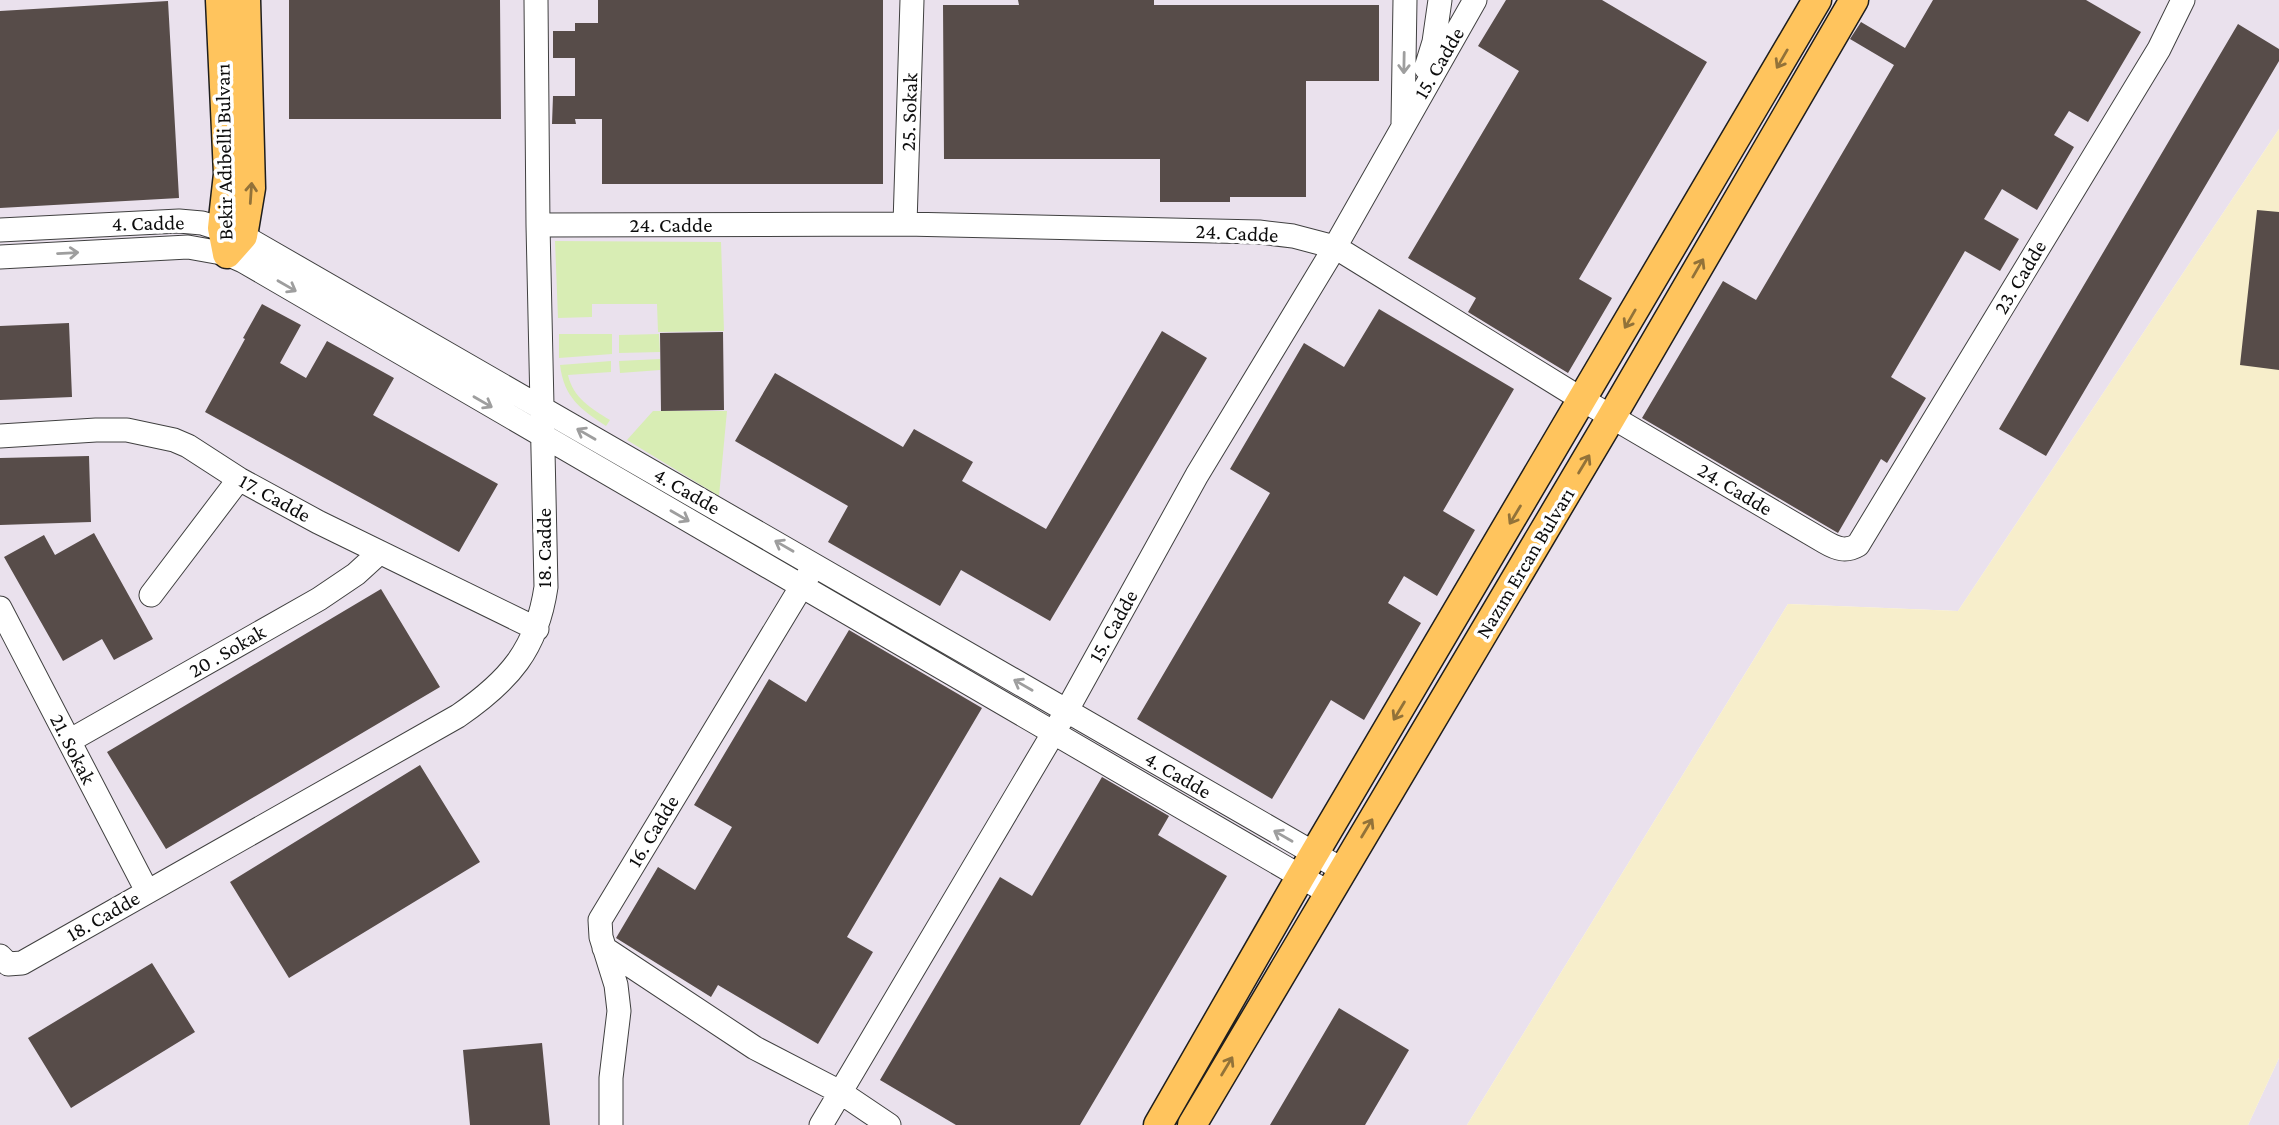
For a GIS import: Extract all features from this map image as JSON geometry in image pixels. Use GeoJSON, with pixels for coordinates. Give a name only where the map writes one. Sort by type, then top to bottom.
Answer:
{"type":"FeatureCollection","features":[{"type":"Feature","properties":{"kind":"main road","name":"Bekir Adıbelli Bulvarı"},"geometry":{"type":"LineString","coordinates":[[220,0],[231,239]]}},
{"type":"Feature","properties":{"kind":"main road","name":"Bekir Adıbelli Bulvarı"},"geometry":{"type":"LineString","coordinates":[[231,239],[249,209],[252,165],[246,0]]}},
{"type":"Feature","properties":{"kind":"main road","name":"Nazım Ercan Bulvarı"},"geometry":{"type":"LineString","coordinates":[[1158,1125],[1817,0]]}},
{"type":"Feature","properties":{"kind":"main road","name":"Nazım Ercan Bulvarı"},"geometry":{"type":"LineString","coordinates":[[1192,1125],[1612,416],[1854,0]]}},
{"type":"Feature","properties":{"kind":"street","name":"18. Cadde"},"geometry":{"type":"LineString","coordinates":[[4,960],[22,963],[468,709],[508,676],[524,654],[537,629],[546,587],[536,0]]}},
{"type":"Feature","properties":{"kind":"street","name":"25. Sokak"},"geometry":{"type":"LineString","coordinates":[[905,224],[912,0]]}},
{"type":"Feature","properties":{"kind":"street","name":"15. Cadde"},"geometry":{"type":"LineString","coordinates":[[1403,126],[1405,0]]}},
{"type":"Feature","properties":{"kind":"street","name":"15. Cadde"},"geometry":{"type":"LineString","coordinates":[[1403,126],[1434,42],[1440,0]]}},
{"type":"Feature","properties":{"kind":"street","name":"15. Cadde"},"geometry":{"type":"LineString","coordinates":[[821,1125],[1067,710],[1197,475],[1335,247],[1475,0]]}},
{"type":"Feature","properties":{"kind":"street","name":"23. Cadde"},"geometry":{"type":"LineString","coordinates":[[1852,549],[1858,545],[2159,50],[2183,0]]}},
{"type":"Feature","properties":{"kind":"street","name":"4. Cadde"},"geometry":{"type":"LineString","coordinates":[[0,230],[156,221],[202,223],[542,409],[1067,710],[1308,865]]}},
{"type":"Feature","properties":{"kind":"street","name":"24. Cadde"},"geometry":{"type":"LineString","coordinates":[[538,225],[905,224],[1259,232],[1293,236],[1335,247],[1583,400],[1825,542],[1843,550],[1852,549]]}},
{"type":"Feature","properties":{"kind":"street","name":"4. Cadde"},"geometry":{"type":"LineString","coordinates":[[0,257],[188,247],[231,239]]}},
{"type":"Feature","properties":{"kind":"street","name":"4. Cadde"},"geometry":{"type":"LineString","coordinates":[[231,239],[243,261],[543,437],[1054,732],[1336,881]]}},
{"type":"Feature","properties":{"kind":"street","name":"17. Cadde"},"geometry":{"type":"LineString","coordinates":[[0,436],[127,430],[188,446],[239,479],[379,553],[537,629]]}},
{"type":"Feature","properties":{"kind":"street"},"geometry":{"type":"LineString","coordinates":[[151,595],[239,479]]}},
{"type":"Feature","properties":{"kind":"street","name":"20 . Sokak"},"geometry":{"type":"LineString","coordinates":[[69,741],[319,599],[356,574],[379,553]]}},
{"type":"Feature","properties":{"kind":"street","name":"16. Cadde"},"geometry":{"type":"LineString","coordinates":[[611,1125],[611,1090],[619,1011],[616,985],[599,927],[603,913],[815,564]]}},
{"type":"Feature","properties":{"kind":"street","name":"21. Sokak"},"geometry":{"type":"LineString","coordinates":[[0,608],[147,891]]}},
{"type":"Feature","properties":{"kind":"street"},"geometry":{"type":"LineString","coordinates":[[604,948],[755,1048],[840,1092],[889,1125]]}},
{"type":"Feature","properties":{"kind":"shaded area"},"geometry":{"type":"Polygon","coordinates":[[[0,0],[2279,0],[2279,129],[1958,611],[1788,604],[1467,1125],[0,1125],[0,0]]]}},
{"type":"Feature","properties":{"kind":"shaded area"},"geometry":{"type":"Polygon","coordinates":[[[2279,129],[2279,1058],[2248,1125],[1467,1125],[1788,604],[1958,611],[2279,129]]]}},
{"type":"Feature","properties":{"kind":"shaded area"},"geometry":{"type":"Polygon","coordinates":[[[2279,1058],[2279,1125],[2248,1125],[2279,1058]]]}},
{"type":"Feature","properties":{"kind":"green space"},"geometry":{"type":"Polygon","coordinates":[[[555,241],[721,242],[724,331],[658,332],[657,304],[592,304],[592,317],[558,318],[555,241]]]}},
{"type":"Feature","properties":{"kind":"green space"},"geometry":{"type":"Polygon","coordinates":[[[559,334],[612,334],[612,354],[559,358],[559,334]]]}},
{"type":"Feature","properties":{"kind":"green space"},"geometry":{"type":"Polygon","coordinates":[[[659,334],[660,352],[619,353],[619,335],[659,334]]]}},
{"type":"Feature","properties":{"kind":"green space"},"geometry":{"type":"Polygon","coordinates":[[[660,359],[660,370],[620,373],[619,361],[660,359]]]}},
{"type":"Feature","properties":{"kind":"green space"},"geometry":{"type":"Polygon","coordinates":[[[611,361],[611,372],[568,375],[579,396],[610,420],[606,426],[588,414],[569,394],[560,365],[611,361]]]}},
{"type":"Feature","properties":{"kind":"green space"},"geometry":{"type":"Polygon","coordinates":[[[653,411],[727,411],[719,496],[627,440],[653,411]]]}},
{"type":"Feature","properties":{"kind":"building"},"geometry":{"type":"Polygon","coordinates":[[[289,0],[500,0],[501,119],[289,119],[289,0]]]}},
{"type":"Feature","properties":{"kind":"building"},"geometry":{"type":"Polygon","coordinates":[[[598,0],[883,0],[883,184],[602,184],[602,119],[575,119],[576,124],[552,124],[553,96],[575,96],[575,58],[553,58],[553,31],[575,31],[575,23],[598,23],[598,0]]]}},
{"type":"Feature","properties":{"kind":"building"},"geometry":{"type":"Polygon","coordinates":[[[1018,0],[1154,0],[1154,5],[1379,5],[1379,81],[1306,81],[1306,197],[1230,197],[1230,202],[1160,202],[1160,159],[944,159],[943,5],[1019,5],[1018,0]]]}},
{"type":"Feature","properties":{"kind":"building"},"geometry":{"type":"Polygon","coordinates":[[[1506,0],[1602,0],[1707,62],[1579,279],[1612,298],[1568,373],[1468,312],[1476,298],[1408,258],[1519,71],[1478,46],[1506,0]]]}},
{"type":"Feature","properties":{"kind":"building"},"geometry":{"type":"Polygon","coordinates":[[[1933,0],[2086,0],[2141,32],[2088,122],[2069,111],[2054,135],[2074,147],[2037,210],[2002,189],[1984,219],[2019,239],[2000,271],[1965,251],[1891,377],[1926,398],[1887,463],[1881,459],[1838,533],[1642,418],[1723,281],[1756,300],[1894,65],[1850,39],[1861,22],[1905,48],[1933,0]]]}},
{"type":"Feature","properties":{"kind":"building"},"geometry":{"type":"Polygon","coordinates":[[[168,1],[179,198],[0,208],[0,11],[168,1]]]}},
{"type":"Feature","properties":{"kind":"building"},"geometry":{"type":"Polygon","coordinates":[[[2238,24],[2279,49],[2279,61],[2046,456],[1999,429],[2238,24]]]}},
{"type":"Feature","properties":{"kind":"building"},"geometry":{"type":"Polygon","coordinates":[[[2257,210],[2279,212],[2279,370],[2240,365],[2257,210]]]}},
{"type":"Feature","properties":{"kind":"building"},"geometry":{"type":"Polygon","coordinates":[[[262,304],[301,325],[280,363],[306,378],[327,341],[394,378],[373,415],[498,484],[459,552],[205,412],[262,304]]]}},
{"type":"Feature","properties":{"kind":"building"},"geometry":{"type":"Polygon","coordinates":[[[1379,309],[1514,389],[1443,511],[1475,530],[1437,596],[1404,576],[1388,603],[1421,623],[1364,720],[1331,700],[1272,799],[1137,719],[1270,493],[1230,469],[1304,343],[1344,367],[1379,309]]]}},
{"type":"Feature","properties":{"kind":"building"},"geometry":{"type":"Polygon","coordinates":[[[69,323],[72,397],[0,400],[0,326],[69,323]]]}},
{"type":"Feature","properties":{"kind":"building"},"geometry":{"type":"Polygon","coordinates":[[[1162,331],[1207,358],[1050,621],[961,570],[940,606],[828,542],[848,506],[735,441],[775,373],[903,447],[914,429],[973,462],[962,481],[1046,529],[1162,331]]]}},
{"type":"Feature","properties":{"kind":"building"},"geometry":{"type":"Polygon","coordinates":[[[723,332],[724,410],[661,411],[660,333],[723,332]]]}},
{"type":"Feature","properties":{"kind":"building"},"geometry":{"type":"Polygon","coordinates":[[[89,456],[91,522],[0,525],[0,458],[89,456]]]}},
{"type":"Feature","properties":{"kind":"building"},"geometry":{"type":"Polygon","coordinates":[[[94,533],[153,639],[114,660],[102,639],[63,661],[4,557],[44,535],[55,555],[94,533]]]}},
{"type":"Feature","properties":{"kind":"building"},"geometry":{"type":"Polygon","coordinates":[[[381,589],[440,687],[166,849],[107,752],[381,589]]]}},
{"type":"Feature","properties":{"kind":"building"},"geometry":{"type":"Polygon","coordinates":[[[849,630],[982,708],[847,937],[873,952],[818,1044],[718,985],[711,997],[616,938],[658,867],[695,890],[732,827],[694,805],[769,679],[806,702],[849,630]]]}},
{"type":"Feature","properties":{"kind":"building"},"geometry":{"type":"Polygon","coordinates":[[[420,765],[480,862],[289,978],[230,882],[420,765]]]}},
{"type":"Feature","properties":{"kind":"building"},"geometry":{"type":"Polygon","coordinates":[[[1102,777],[1169,816],[1158,835],[1227,876],[1080,1125],[956,1125],[880,1080],[1000,877],[1032,896],[1102,777]]]}},
{"type":"Feature","properties":{"kind":"building"},"geometry":{"type":"Polygon","coordinates":[[[152,963],[195,1032],[71,1108],[28,1038],[152,963]]]}},
{"type":"Feature","properties":{"kind":"building"},"geometry":{"type":"Polygon","coordinates":[[[1339,1008],[1409,1050],[1365,1125],[1270,1125],[1339,1008]]]}},
{"type":"Feature","properties":{"kind":"building"},"geometry":{"type":"Polygon","coordinates":[[[542,1043],[550,1125],[470,1125],[463,1050],[542,1043]]]}}]}
